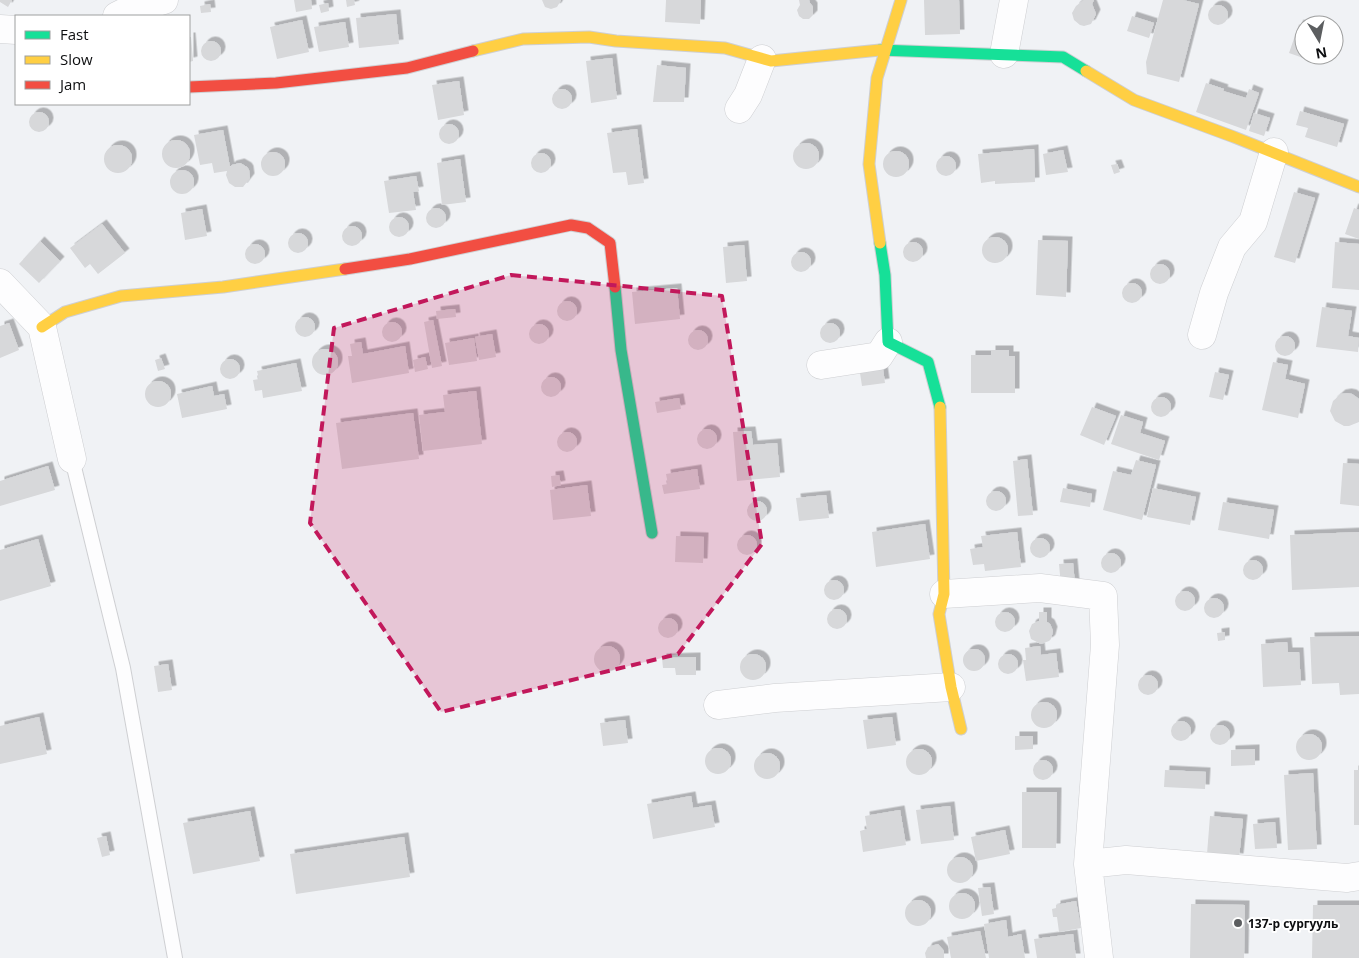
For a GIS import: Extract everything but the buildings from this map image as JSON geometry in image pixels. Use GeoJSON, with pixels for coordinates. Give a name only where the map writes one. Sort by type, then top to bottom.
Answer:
{"type":"FeatureCollection","features":[{"type":"Feature","properties":{"kind":"street"},"geometry":{"type":"LineString","coordinates":[[119,15],[164,0]]}},
{"type":"Feature","properties":{"kind":"street"},"geometry":{"type":"LineString","coordinates":[[821,365],[879,356],[888,342],[885,275],[869,164],[878,78],[901,0]]}},
{"type":"Feature","properties":{"kind":"street"},"geometry":{"type":"LineString","coordinates":[[1004,54],[1014,0]]}},
{"type":"Feature","properties":{"kind":"street"},"geometry":{"type":"LineString","coordinates":[[0,29],[15,30]]}},
{"type":"Feature","properties":{"kind":"street"},"geometry":{"type":"LineString","coordinates":[[190,87],[276,83],[407,68],[523,39],[588,37],[616,41],[725,48],[771,61],[885,50],[1063,57],[1134,100],[1274,152],[1359,187]]}},
{"type":"Feature","properties":{"kind":"street"},"geometry":{"type":"LineString","coordinates":[[739,109],[748,95],[762,59]]}},
{"type":"Feature","properties":{"kind":"street"},"geometry":{"type":"LineString","coordinates":[[1202,335],[1214,293],[1232,247],[1253,222],[1274,152]]}},
{"type":"Feature","properties":{"kind":"street"},"geometry":{"type":"LineString","coordinates":[[42,327],[65,312],[121,296],[223,287],[410,259],[571,225],[588,228],[610,244],[621,350],[652,533]]}},
{"type":"Feature","properties":{"kind":"street"},"geometry":{"type":"LineString","coordinates":[[0,283],[42,327],[72,459]]}},
{"type":"Feature","properties":{"kind":"street"},"geometry":{"type":"LineString","coordinates":[[888,342],[928,362],[940,406],[944,594],[940,614],[951,687],[961,729]]}},
{"type":"Feature","properties":{"kind":"street"},"geometry":{"type":"LineString","coordinates":[[944,594],[1040,588],[1103,596],[1105,645],[1088,864],[1099,958]]}},
{"type":"Feature","properties":{"kind":"street"},"geometry":{"type":"LineString","coordinates":[[718,705],[775,698],[951,687]]}},
{"type":"Feature","properties":{"kind":"street"},"geometry":{"type":"LineString","coordinates":[[1088,864],[1126,860],[1347,878],[1359,876]]}},
{"type":"Feature","properties":{"kind":"lane"},"geometry":{"type":"LineString","coordinates":[[72,459],[123,668],[175,958]]}},
{"type":"Feature","properties":{"kind":"highlighted area"},"geometry":{"type":"Polygon","coordinates":[[[511,275],[722,296],[762,544],[678,654],[441,712],[310,523],[334,328],[511,275]]]}},
{"type":"Feature","properties":{"kind":"traffic: fast"},"geometry":{"type":"LineString","coordinates":[[880,50],[1063,57],[1086,71]]}},
{"type":"Feature","properties":{"kind":"traffic: fast"},"geometry":{"type":"LineString","coordinates":[[880,243],[885,275],[888,342],[928,362],[940,407]]}},
{"type":"Feature","properties":{"kind":"traffic: fast"},"geometry":{"type":"LineString","coordinates":[[615,287],[621,350],[652,533]]}},
{"type":"Feature","properties":{"kind":"traffic: slow"},"geometry":{"type":"LineString","coordinates":[[880,243],[869,164],[877,78],[901,0]]}},
{"type":"Feature","properties":{"kind":"traffic: slow"},"geometry":{"type":"LineString","coordinates":[[473,51],[523,39],[589,37],[616,41],[725,48],[771,61],[880,50]]}},
{"type":"Feature","properties":{"kind":"traffic: slow"},"geometry":{"type":"LineString","coordinates":[[1086,71],[1134,100],[1234,137],[1359,187]]}},
{"type":"Feature","properties":{"kind":"traffic: slow"},"geometry":{"type":"LineString","coordinates":[[42,327],[65,312],[121,296],[223,287],[345,269]]}},
{"type":"Feature","properties":{"kind":"traffic: slow"},"geometry":{"type":"LineString","coordinates":[[940,407],[944,594],[939,614],[951,687],[961,729]]}},
{"type":"Feature","properties":{"kind":"traffic: jam"},"geometry":{"type":"LineString","coordinates":[[190,87],[276,83],[407,68],[473,51]]}},
{"type":"Feature","properties":{"kind":"traffic: jam"},"geometry":{"type":"LineString","coordinates":[[345,269],[410,259],[571,225],[588,228],[610,243],[615,287]]}},
{"type":"Feature","properties":{"kind":"place","name":"137-р сургууль"},"geometry":{"type":"Point","coordinates":[1238,923]}}]}
